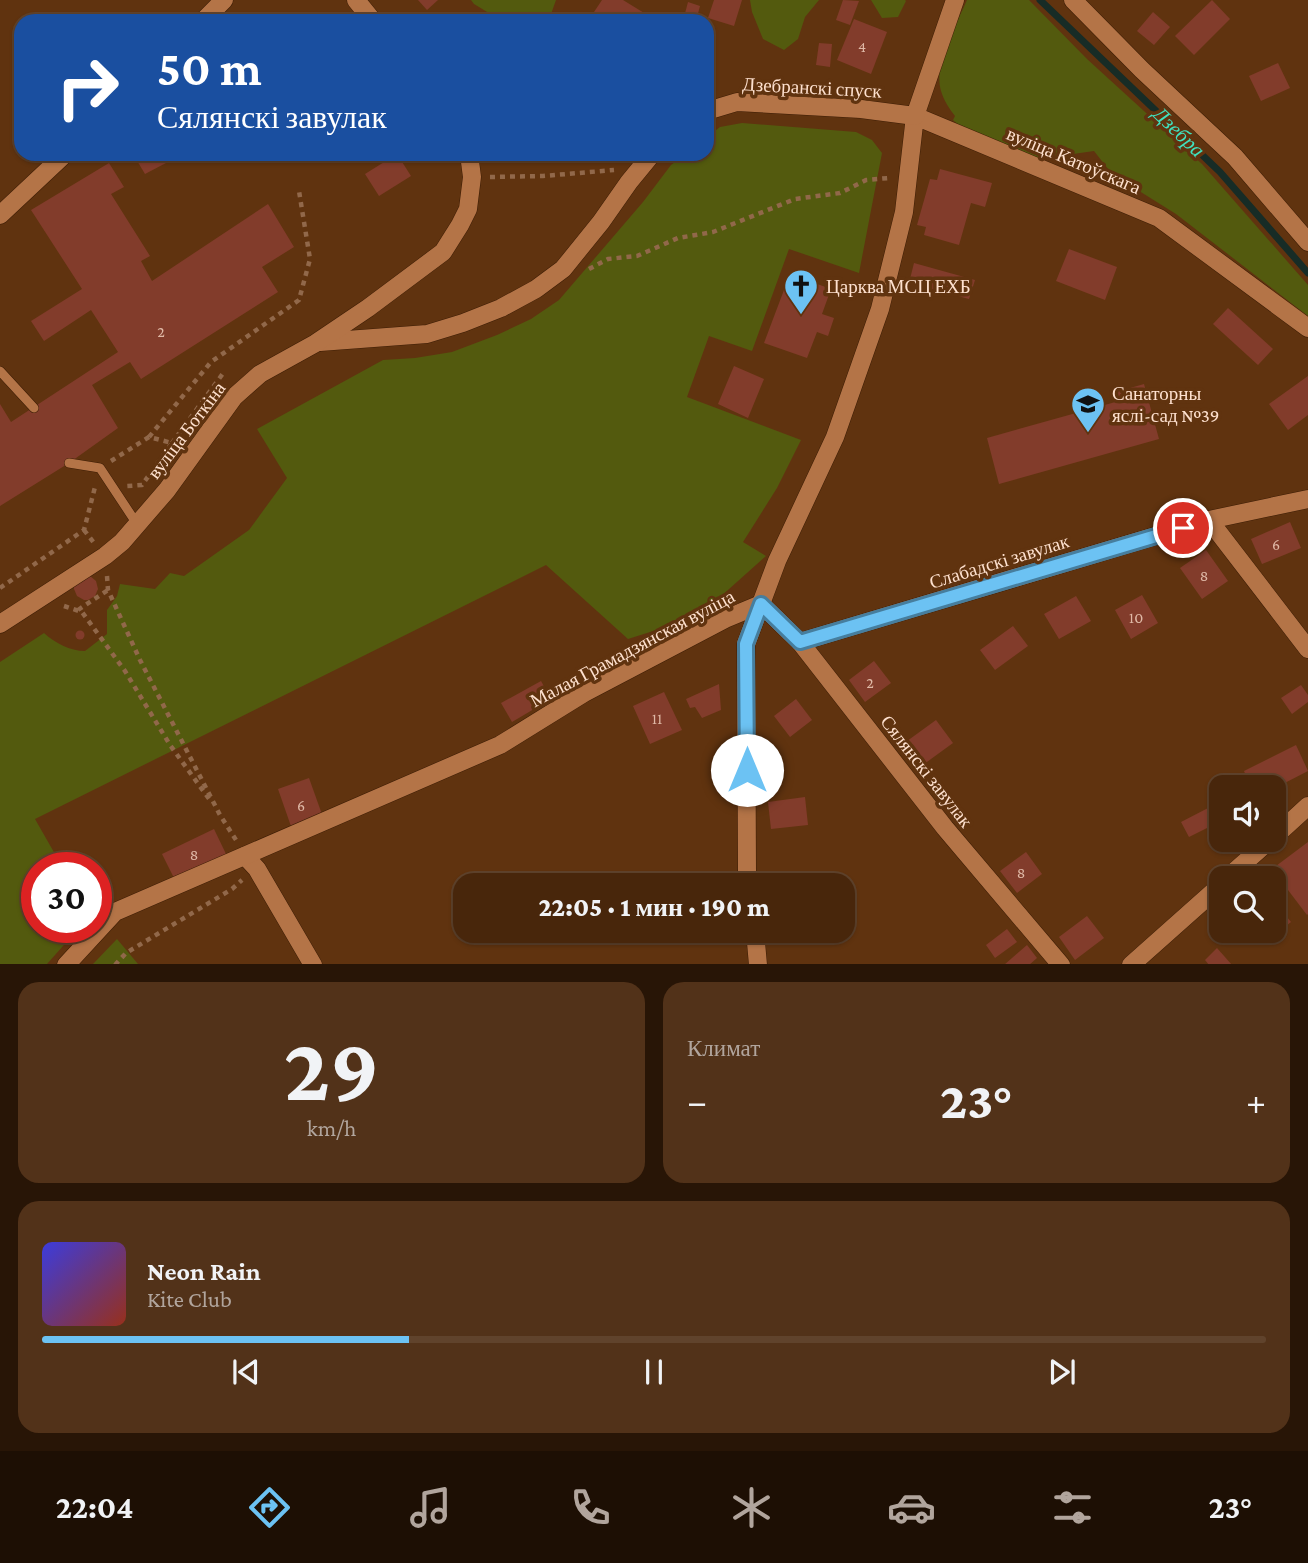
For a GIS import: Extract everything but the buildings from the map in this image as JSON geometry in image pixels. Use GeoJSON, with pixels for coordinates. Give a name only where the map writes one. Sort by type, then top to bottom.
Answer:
{"type":"FeatureCollection","features":[{"type":"Feature","properties":{"kind":"street"},"geometry":{"type":"LineString","coordinates":[[210,14],[225,0]]}},
{"type":"Feature","properties":{"kind":"street"},"geometry":{"type":"LineString","coordinates":[[356,0],[367,14]]}},
{"type":"Feature","properties":{"kind":"street"},"geometry":{"type":"LineString","coordinates":[[915,116],[955,0]]}},
{"type":"Feature","properties":{"kind":"street"},"geometry":{"type":"LineString","coordinates":[[1073,0],[1235,158],[1308,242]]}},
{"type":"Feature","properties":{"kind":"street","name":"Дзебранскі спуск"},"geometry":{"type":"LineString","coordinates":[[714,109],[737,102],[861,108],[915,116]]}},
{"type":"Feature","properties":{"kind":"street","name":"Малая Грамадзянская вуліца"},"geometry":{"type":"LineString","coordinates":[[66,964],[115,912],[184,881],[251,863],[500,745],[584,693],[725,619],[761,604],[777,561],[835,437],[876,322],[904,212],[915,116]]}},
{"type":"Feature","properties":{"kind":"street","name":"вуліца Катоўскага"},"geometry":{"type":"LineString","coordinates":[[915,116],[1159,218],[1308,328]]}},
{"type":"Feature","properties":{"kind":"street"},"geometry":{"type":"LineString","coordinates":[[0,215],[58,161]]}},
{"type":"Feature","properties":{"kind":"street"},"geometry":{"type":"LineString","coordinates":[[470,161],[472,177]]}},
{"type":"Feature","properties":{"kind":"street"},"geometry":{"type":"LineString","coordinates":[[316,343],[426,334],[501,308],[536,289],[563,269],[646,161]]}},
{"type":"Feature","properties":{"kind":"street","name":"вуліца Боткіна"},"geometry":{"type":"LineString","coordinates":[[0,624],[105,556],[122,542],[167,490],[234,397],[260,374],[316,343],[443,252],[468,209],[472,177]]}},
{"type":"Feature","properties":{"kind":"street","name":"Слабадскі завулак"},"geometry":{"type":"LineString","coordinates":[[800,642],[1209,520],[1308,499]]}},
{"type":"Feature","properties":{"kind":"street"},"geometry":{"type":"LineString","coordinates":[[1209,520],[1308,649]]}},
{"type":"Feature","properties":{"kind":"street"},"geometry":{"type":"LineString","coordinates":[[747,873],[746,644],[761,604]]}},
{"type":"Feature","properties":{"kind":"street","name":"Сялянскі завулак"},"geometry":{"type":"LineString","coordinates":[[761,604],[800,642],[945,828],[1061,964]]}},
{"type":"Feature","properties":{"kind":"street"},"geometry":{"type":"LineString","coordinates":[[1286,826],[1308,806]]}},
{"type":"Feature","properties":{"kind":"street"},"geometry":{"type":"LineString","coordinates":[[1240,866],[1256,852]]}},
{"type":"Feature","properties":{"kind":"street"},"geometry":{"type":"LineString","coordinates":[[251,863],[313,964]]}},
{"type":"Feature","properties":{"kind":"street"},"geometry":{"type":"LineString","coordinates":[[1131,964],[1209,895]]}},
{"type":"Feature","properties":{"kind":"street"},"geometry":{"type":"LineString","coordinates":[[756,943],[758,964]]}},
{"type":"Feature","properties":{"kind":"lane"},"geometry":{"type":"LineString","coordinates":[[0,371],[34,408]]}},
{"type":"Feature","properties":{"kind":"lane"},"geometry":{"type":"LineString","coordinates":[[69,463],[100,468],[137,524]]}},
{"type":"Feature","properties":{"kind":"path"},"geometry":{"type":"LineString","coordinates":[[472,177],[543,176],[608,171]]}},
{"type":"Feature","properties":{"kind":"path"},"geometry":{"type":"LineString","coordinates":[[587,270],[608,259],[637,256],[678,238],[713,232],[795,199],[840,193],[866,180],[908,176]]}},
{"type":"Feature","properties":{"kind":"path"},"geometry":{"type":"LineString","coordinates":[[113,470],[109,462],[149,437],[211,362],[299,300],[310,259],[299,191]]}},
{"type":"Feature","properties":{"kind":"path"},"geometry":{"type":"LineString","coordinates":[[126,487],[142,485],[223,372]]}},
{"type":"Feature","properties":{"kind":"path"},"geometry":{"type":"LineString","coordinates":[[149,437],[172,443]]}},
{"type":"Feature","properties":{"kind":"path"},"geometry":{"type":"LineString","coordinates":[[0,588],[84,530],[100,468]]}},
{"type":"Feature","properties":{"kind":"path"},"geometry":{"type":"LineString","coordinates":[[115,964],[126,953],[232,889],[251,863],[170,745],[125,671],[80,611],[108,590],[140,660],[220,815]]}},
{"type":"Feature","properties":{"kind":"green space"},"geometry":{"type":"Polygon","coordinates":[[[471,0],[556,0],[551,14],[490,14],[471,0]]]}},
{"type":"Feature","properties":{"kind":"green space"},"geometry":{"type":"Polygon","coordinates":[[[750,0],[819,0],[805,17],[798,39],[784,50],[763,39],[750,0]]]}},
{"type":"Feature","properties":{"kind":"green space"},"geometry":{"type":"Polygon","coordinates":[[[871,0],[906,1],[898,17],[882,18],[871,0]]]}},
{"type":"Feature","properties":{"kind":"green space"},"geometry":{"type":"Polygon","coordinates":[[[967,0],[1029,0],[1087,59],[1202,164],[1308,285],[1308,316],[1176,214],[1112,174],[1094,151],[1029,158],[964,130],[953,120],[955,116],[941,91],[940,69],[947,45],[967,0]]]}},
{"type":"Feature","properties":{"kind":"green space"},"geometry":{"type":"Polygon","coordinates":[[[742,123],[856,132],[872,140],[882,153],[859,273],[789,249],[752,351],[709,336],[687,397],[801,440],[777,488],[743,542],[766,556],[719,598],[669,626],[628,639],[546,565],[35,819],[54,852],[21,852],[21,943],[66,943],[47,964],[0,964],[0,662],[44,633],[63,646],[85,651],[107,634],[107,610],[117,596],[120,584],[155,589],[170,573],[184,576],[249,530],[287,478],[257,429],[383,360],[452,352],[531,319],[559,300],[671,165],[676,161],[714,161],[714,132],[720,127],[742,123]]]}},
{"type":"Feature","properties":{"kind":"green space"},"geometry":{"type":"Polygon","coordinates":[[[117,939],[138,964],[93,964],[117,939]]]}},
{"type":"Feature","properties":{"kind":"waterway","name":"Дзебра"},"geometry":{"type":"LineString","coordinates":[[1040,0],[1220,172],[1308,273]]}},
{"type":"Feature","properties":{"kind":"place","name":"Царква МСЦ ЕХБ"},"geometry":{"type":"Point","coordinates":[801,316]}},
{"type":"Feature","properties":{"kind":"place","name":"Санаторны яслі-сад №39"},"geometry":{"type":"Point","coordinates":[1088,434]}},
{"type":"Feature","properties":{"kind":"route"},"geometry":{"type":"LineString","coordinates":[[747,770],[746,644],[761,604],[800,642],[1183,528]]}}]}
